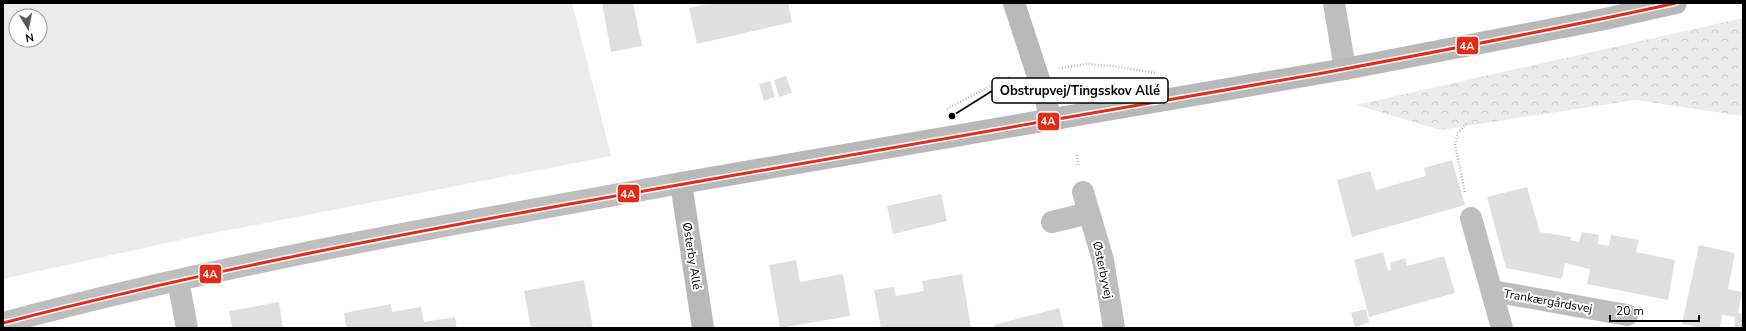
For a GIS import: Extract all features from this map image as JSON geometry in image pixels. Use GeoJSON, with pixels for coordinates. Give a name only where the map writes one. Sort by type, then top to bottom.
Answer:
{"type":"FeatureCollection","features":[{"type":"Feature","properties":{"kind":"street"},"geometry":{"type":"LineString","coordinates":[[1014,3],[1047,104],[1050,121]]}},
{"type":"Feature","properties":{"kind":"street"},"geometry":{"type":"LineString","coordinates":[[1334,3],[1345,69]]}},
{"type":"Feature","properties":{"kind":"street"},"geometry":{"type":"LineString","coordinates":[[3,323],[77,303],[178,280],[370,240],[681,183],[1050,121],[1345,69],[1605,19],[1676,3]]}},
{"type":"Feature","properties":{"kind":"street","name":"Østerby Allé"},"geometry":{"type":"LineString","coordinates":[[681,183],[703,328]]}},
{"type":"Feature","properties":{"kind":"street","name":"Østerbyvej"},"geometry":{"type":"LineString","coordinates":[[1052,222],[1086,202],[1103,260],[1114,328]]}},
{"type":"Feature","properties":{"kind":"street","name":"Trankærgårdsvej"},"geometry":{"type":"LineString","coordinates":[[1471,218],[1502,328]]}},
{"type":"Feature","properties":{"kind":"street"},"geometry":{"type":"LineString","coordinates":[[178,280],[187,328]]}},
{"type":"Feature","properties":{"kind":"street","name":"Trankærgårdsvej"},"geometry":{"type":"LineString","coordinates":[[1492,291],[1627,315]]}},
{"type":"Feature","properties":{"kind":"path"},"geometry":{"type":"LineString","coordinates":[[1467,123],[1458,133],[1455,146],[1471,218]]}},
{"type":"Feature","properties":{"kind":"green space"},"geometry":{"type":"Polygon","coordinates":[[[3,3],[572,3],[611,156],[203,235],[3,279],[3,3]]]}},
{"type":"Feature","properties":{"kind":"green space"},"geometry":{"type":"Polygon","coordinates":[[[1743,18],[1743,116],[1635,100],[1440,130],[1356,105],[1743,18]]]}},
{"type":"Feature","properties":{"kind":"building"},"geometry":{"type":"Polygon","coordinates":[[[602,3],[633,3],[642,46],[611,52],[602,3]]]}},
{"type":"Feature","properties":{"kind":"building"},"geometry":{"type":"Polygon","coordinates":[[[712,3],[788,3],[792,22],[697,44],[689,8],[712,3]]]}},
{"type":"Feature","properties":{"kind":"building"},"geometry":{"type":"Polygon","coordinates":[[[786,76],[792,93],[779,97],[774,80],[786,76]]]}},
{"type":"Feature","properties":{"kind":"building"},"geometry":{"type":"Polygon","coordinates":[[[770,81],[775,97],[764,101],[759,84],[770,81]]]}},
{"type":"Feature","properties":{"kind":"building"},"geometry":{"type":"Polygon","coordinates":[[[1452,160],[1465,205],[1352,237],[1337,180],[1370,171],[1376,190],[1426,176],[1424,168],[1452,160]]]}},
{"type":"Feature","properties":{"kind":"building"},"geometry":{"type":"Polygon","coordinates":[[[1527,187],[1540,232],[1571,237],[1570,240],[1579,242],[1582,232],[1599,235],[1598,244],[1609,246],[1611,235],[1639,240],[1636,252],[1675,260],[1668,300],[1587,284],[1590,269],[1565,263],[1562,279],[1506,268],[1487,197],[1527,187]]]}},
{"type":"Feature","properties":{"kind":"building"},"geometry":{"type":"Polygon","coordinates":[[[941,194],[947,221],[893,234],[887,206],[941,194]]]}},
{"type":"Feature","properties":{"kind":"building"},"geometry":{"type":"Polygon","coordinates":[[[1699,245],[1735,253],[1728,289],[1742,292],[1738,313],[1743,314],[1743,328],[1734,328],[1735,317],[1722,315],[1720,328],[1701,328],[1682,324],[1699,245]]]}},
{"type":"Feature","properties":{"kind":"building"},"geometry":{"type":"Polygon","coordinates":[[[1383,252],[1388,271],[1391,270],[1390,263],[1405,258],[1407,266],[1444,256],[1455,293],[1369,317],[1354,260],[1383,252]]]}},
{"type":"Feature","properties":{"kind":"building"},"geometry":{"type":"Polygon","coordinates":[[[796,260],[800,282],[843,274],[850,316],[780,328],[769,265],[796,260]]]}},
{"type":"Feature","properties":{"kind":"building"},"geometry":{"type":"Polygon","coordinates":[[[962,274],[971,328],[881,328],[874,290],[894,287],[896,296],[924,291],[922,281],[962,274]]]}},
{"type":"Feature","properties":{"kind":"building"},"geometry":{"type":"Polygon","coordinates":[[[584,280],[593,328],[531,328],[524,291],[584,280]]]}},
{"type":"Feature","properties":{"kind":"building"},"geometry":{"type":"Polygon","coordinates":[[[279,302],[283,328],[232,328],[229,311],[279,302]]]}},
{"type":"Feature","properties":{"kind":"building"},"geometry":{"type":"Polygon","coordinates":[[[391,304],[392,312],[421,307],[424,322],[455,317],[457,328],[346,328],[344,313],[391,304]]]}},
{"type":"Feature","properties":{"kind":"building"},"geometry":{"type":"Polygon","coordinates":[[[1059,308],[1064,328],[995,328],[994,325],[1059,308]]]}},
{"type":"Feature","properties":{"kind":"building"},"geometry":{"type":"Polygon","coordinates":[[[1366,309],[1369,323],[1355,327],[1351,313],[1366,309]]]}},
{"type":"Feature","properties":{"kind":"transit line","name":"4A"},"geometry":{"type":"LineString","coordinates":[[3,323],[142,289],[423,231],[659,188],[1134,107],[1323,73],[1544,31],[1676,3]]}},
{"type":"Feature","properties":{"kind":"place","name":"Obstrupvej/Tingsskov Allé"},"geometry":{"type":"Point","coordinates":[952,116]}}]}
